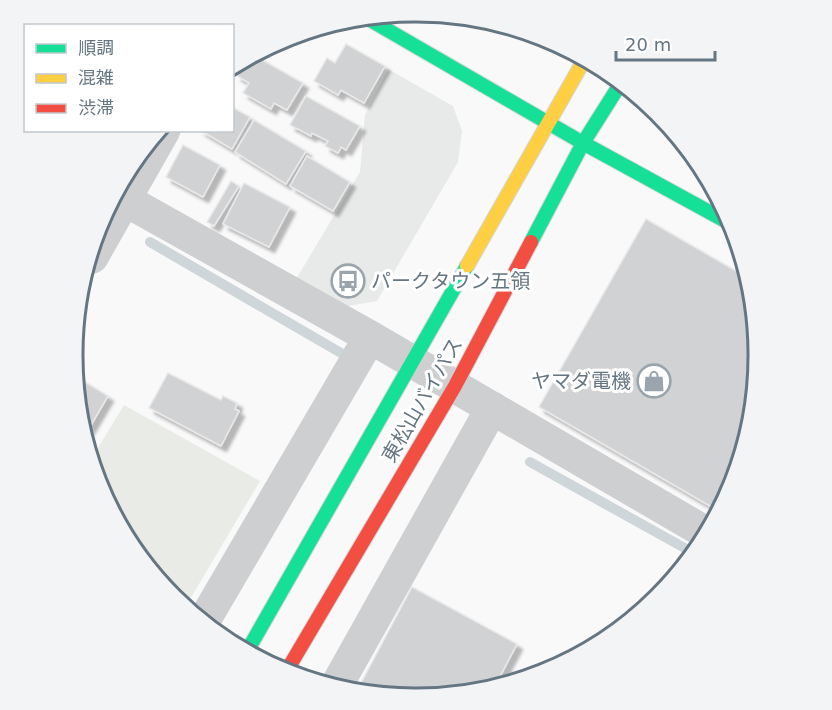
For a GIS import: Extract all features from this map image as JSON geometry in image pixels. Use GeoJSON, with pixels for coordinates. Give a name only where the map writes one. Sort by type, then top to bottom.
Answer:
{"type":"FeatureCollection","features":[{"type":"Feature","properties":{"kind":"main road"},"geometry":{"type":"LineString","coordinates":[[378,25],[583,143],[718,217]]}},
{"type":"Feature","properties":{"kind":"main road","name":"東松山バイパス"},"geometry":{"type":"LineString","coordinates":[[251,644],[581,66]]}},
{"type":"Feature","properties":{"kind":"main road","name":"東松山バイパス"},"geometry":{"type":"LineString","coordinates":[[291,663],[455,386],[583,143],[617,90]]}},
{"type":"Feature","properties":{"kind":"street"},"geometry":{"type":"LineString","coordinates":[[123,199],[370,337],[699,529]]}},
{"type":"Feature","properties":{"kind":"street"},"geometry":{"type":"LineString","coordinates":[[208,614],[370,337]]}},
{"type":"Feature","properties":{"kind":"street"},"geometry":{"type":"LineString","coordinates":[[340,678],[492,408]]}},
{"type":"Feature","properties":{"kind":"shaded area"},"geometry":{"type":"Polygon","coordinates":[[[388,69],[453,106],[462,131],[458,162],[377,301],[337,308],[295,281],[360,172],[365,115],[388,69]]]}},
{"type":"Feature","properties":{"kind":"shaded area"},"geometry":{"type":"Polygon","coordinates":[[[124,405],[260,481],[190,599],[152,557],[128,521],[109,482],[97,449],[124,405]]]}},
{"type":"Feature","properties":{"kind":"building"},"geometry":{"type":"Polygon","coordinates":[[[346,44],[385,66],[364,103],[341,90],[338,95],[314,81],[327,58],[335,63],[346,44]]]}},
{"type":"Feature","properties":{"kind":"building"},"geometry":{"type":"Polygon","coordinates":[[[263,60],[303,83],[287,110],[274,103],[271,109],[243,93],[249,83],[237,75],[263,60]]]}},
{"type":"Feature","properties":{"kind":"building"},"geometry":{"type":"Polygon","coordinates":[[[306,96],[360,126],[346,150],[341,147],[338,153],[325,146],[328,141],[312,133],[311,136],[290,125],[306,96]]]}},
{"type":"Feature","properties":{"kind":"building"},"geometry":{"type":"Polygon","coordinates":[[[234,108],[250,117],[232,149],[203,132],[234,132],[234,108]]]}},
{"type":"Feature","properties":{"kind":"building"},"geometry":{"type":"Polygon","coordinates":[[[254,120],[306,151],[286,184],[235,152],[254,120]]]}},
{"type":"Feature","properties":{"kind":"building"},"geometry":{"type":"Polygon","coordinates":[[[183,145],[220,165],[203,197],[166,177],[183,145]]]}},
{"type":"Feature","properties":{"kind":"building"},"geometry":{"type":"Polygon","coordinates":[[[307,156],[350,182],[333,211],[290,186],[307,156]]]}},
{"type":"Feature","properties":{"kind":"building"},"geometry":{"type":"Polygon","coordinates":[[[231,181],[239,186],[214,226],[207,222],[231,181]]]}},
{"type":"Feature","properties":{"kind":"building"},"geometry":{"type":"Polygon","coordinates":[[[244,183],[290,207],[269,247],[223,224],[244,183]]]}},
{"type":"Feature","properties":{"kind":"building","name":"ヤマダ電機"},"geometry":{"type":"Polygon","coordinates":[[[646,219],[738,272],[748,333],[746,398],[731,462],[711,507],[539,407],[646,219]]]}},
{"type":"Feature","properties":{"kind":"building"},"geometry":{"type":"Polygon","coordinates":[[[168,373],[221,400],[223,396],[237,403],[235,409],[239,411],[221,446],[149,408],[168,373]]]}},
{"type":"Feature","properties":{"kind":"building"},"geometry":{"type":"Polygon","coordinates":[[[84,382],[108,396],[91,425],[84,382]]]}},
{"type":"Feature","properties":{"kind":"building"},"geometry":{"type":"Polygon","coordinates":[[[412,587],[517,644],[500,677],[438,687],[394,687],[361,683],[412,587]]]}},
{"type":"Feature","properties":{"kind":"waterway"},"geometry":{"type":"LineString","coordinates":[[150,242],[341,353]]}},
{"type":"Feature","properties":{"kind":"waterway"},"geometry":{"type":"LineString","coordinates":[[530,462],[686,549]]}},
{"type":"Feature","properties":{"kind":"traffic: fast"},"geometry":{"type":"LineString","coordinates":[[378,25],[583,143],[617,90]]}},
{"type":"Feature","properties":{"kind":"traffic: fast"},"geometry":{"type":"LineString","coordinates":[[531,242],[583,143],[718,217]]}},
{"type":"Feature","properties":{"kind":"traffic: fast"},"geometry":{"type":"LineString","coordinates":[[251,644],[467,266]]}},
{"type":"Feature","properties":{"kind":"traffic: slow"},"geometry":{"type":"LineString","coordinates":[[467,266],[581,66]]}},
{"type":"Feature","properties":{"kind":"traffic: jam"},"geometry":{"type":"LineString","coordinates":[[291,663],[455,386],[531,242]]}},
{"type":"Feature","properties":{"kind":"place","name":"パークタウン五領"},"geometry":{"type":"Point","coordinates":[348,281]}},
{"type":"Feature","properties":{"kind":"place","name":"ヤマダ電機"},"geometry":{"type":"Point","coordinates":[654,381]}}]}
